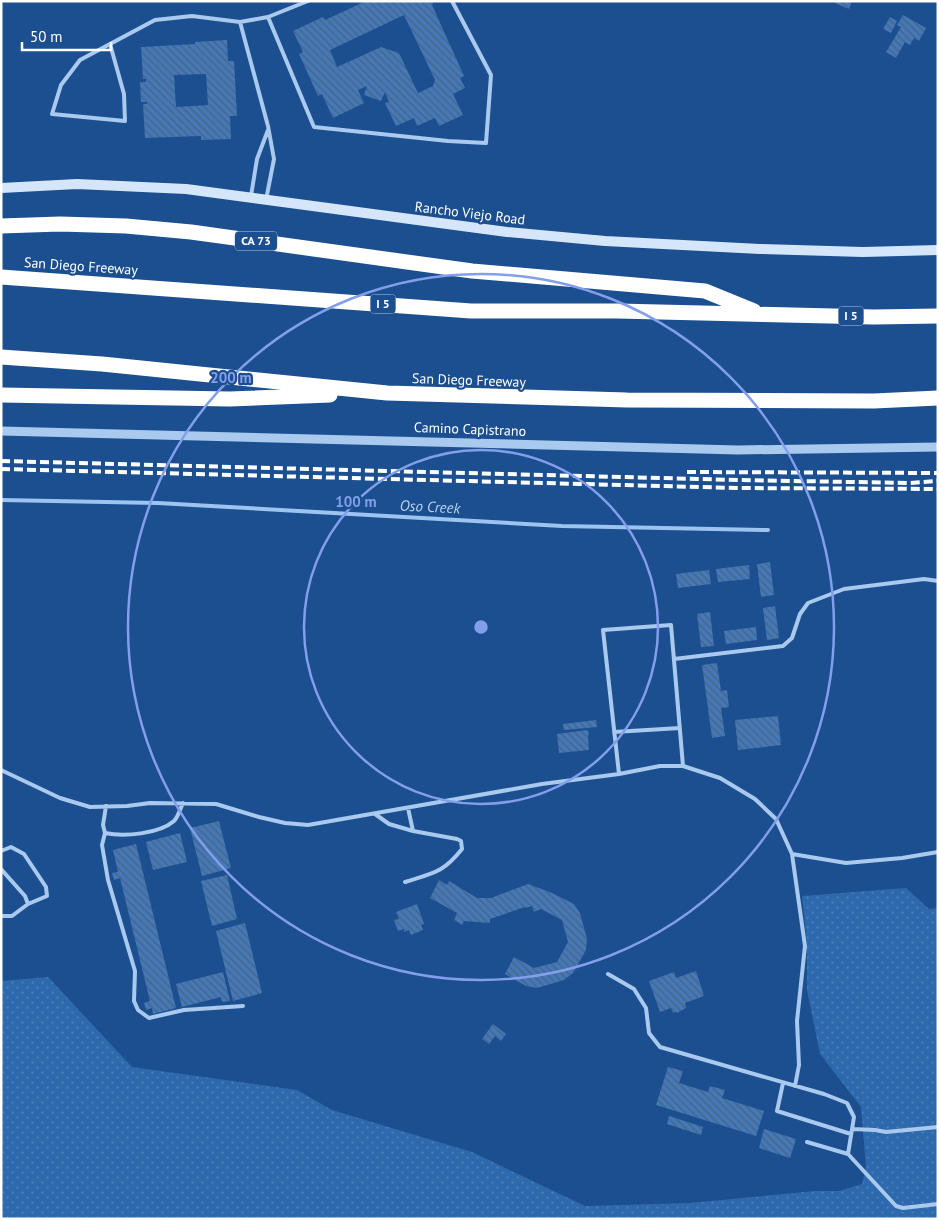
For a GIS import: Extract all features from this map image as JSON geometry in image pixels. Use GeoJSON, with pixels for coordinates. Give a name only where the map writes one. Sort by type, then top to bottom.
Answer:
{"type":"FeatureCollection","features":[{"type":"Feature","properties":{"kind":"highway","name":"CA 73"},"geometry":{"type":"LineString","coordinates":[[1,226],[79,225],[182,231],[472,271],[705,291],[764,315]]}},
{"type":"Feature","properties":{"kind":"highway","name":"San Diego Freeway"},"geometry":{"type":"LineString","coordinates":[[1,277],[471,311],[618,311],[764,315],[938,316]]}},
{"type":"Feature","properties":{"kind":"highway","name":"San Diego Freeway"},"geometry":{"type":"LineString","coordinates":[[1,357],[102,364],[387,393],[627,400],[874,401],[938,398]]}},
{"type":"Feature","properties":{"kind":"highway"},"geometry":{"type":"LineString","coordinates":[[1,395],[230,399],[387,393]]}},
{"type":"Feature","properties":{"kind":"main road","name":"Rancho Viejo Road"},"geometry":{"type":"LineString","coordinates":[[1,188],[77,184],[186,189],[507,232],[605,241],[863,252],[938,250]]}},
{"type":"Feature","properties":{"kind":"street","name":"Camino Capistrano"},"geometry":{"type":"LineString","coordinates":[[1,431],[738,450],[938,447]]}},
{"type":"Feature","properties":{"kind":"lane"},"geometry":{"type":"LineString","coordinates":[[110,44],[124,94],[125,121],[52,114],[61,85],[80,60],[110,44],[155,20],[192,16],[240,22],[268,17],[308,1]]}},
{"type":"Feature","properties":{"kind":"lane"},"geometry":{"type":"LineString","coordinates":[[268,17],[314,127],[448,142],[486,143],[491,75],[452,1]]}},
{"type":"Feature","properties":{"kind":"lane"},"geometry":{"type":"LineString","coordinates":[[240,22],[268,128],[274,159],[266,200]]}},
{"type":"Feature","properties":{"kind":"lane"},"geometry":{"type":"LineString","coordinates":[[251,198],[257,159],[268,128]]}},
{"type":"Feature","properties":{"kind":"lane"},"geometry":{"type":"LineString","coordinates":[[674,659],[783,646],[792,638],[800,614],[808,603],[844,589],[924,579],[938,580]]}},
{"type":"Feature","properties":{"kind":"lane"},"geometry":{"type":"LineString","coordinates":[[619,774],[603,630],[671,625],[683,766]]}},
{"type":"Feature","properties":{"kind":"lane"},"geometry":{"type":"LineString","coordinates":[[614,732],[680,728]]}},
{"type":"Feature","properties":{"kind":"lane"},"geometry":{"type":"LineString","coordinates":[[1,770],[60,798],[90,807],[150,803],[216,804],[285,823],[308,824],[660,766],[683,766],[720,778],[756,799],[776,819],[792,854],[805,946],[797,1021],[799,1065],[794,1086]]}},
{"type":"Feature","properties":{"kind":"lane"},"geometry":{"type":"LineString","coordinates":[[105,833],[117,836],[136,834],[165,826],[175,820],[183,804]]}},
{"type":"Feature","properties":{"kind":"lane"},"geometry":{"type":"LineString","coordinates":[[106,806],[102,825],[105,833],[102,845],[108,880],[136,971],[134,1000],[138,1010],[149,1018],[184,1010],[243,1006]]}},
{"type":"Feature","properties":{"kind":"lane"},"geometry":{"type":"LineString","coordinates":[[408,808],[413,831]]}},
{"type":"Feature","properties":{"kind":"lane"},"geometry":{"type":"LineString","coordinates":[[375,814],[389,824],[461,841],[462,849],[440,871],[405,882]]}},
{"type":"Feature","properties":{"kind":"lane"},"geometry":{"type":"LineString","coordinates":[[1,851],[11,847],[24,854],[46,887],[47,896],[28,904],[12,916],[1,916]]}},
{"type":"Feature","properties":{"kind":"lane"},"geometry":{"type":"LineString","coordinates":[[792,854],[846,863],[894,859],[938,852]]}},
{"type":"Feature","properties":{"kind":"lane"},"geometry":{"type":"LineString","coordinates":[[1,869],[25,896],[28,904]]}},
{"type":"Feature","properties":{"kind":"lane"},"geometry":{"type":"LineString","coordinates":[[608,974],[634,989],[646,1008],[649,1033],[660,1047],[824,1094],[848,1103],[854,1118],[848,1154]]}},
{"type":"Feature","properties":{"kind":"lane"},"geometry":{"type":"LineString","coordinates":[[783,1083],[777,1111],[851,1131],[875,1130],[886,1132],[938,1127]]}},
{"type":"Feature","properties":{"kind":"lane"},"geometry":{"type":"LineString","coordinates":[[807,1142],[848,1154],[896,1206],[903,1208],[938,1204]]}},
{"type":"Feature","properties":{"kind":"shaded area"},"geometry":{"type":"Polygon","coordinates":[[[906,888],[929,909],[938,908],[938,1219],[1,1219],[1,981],[48,977],[132,1067],[297,1090],[332,1110],[472,1152],[585,1206],[690,1203],[815,1191],[839,1191],[862,1184],[866,1167],[861,1107],[820,1054],[807,990],[807,943],[802,896],[906,888]]]}},
{"type":"Feature","properties":{"kind":"building"},"geometry":{"type":"Polygon","coordinates":[[[366,1],[432,1],[432,5],[464,76],[460,78],[465,88],[453,94],[463,115],[439,126],[435,118],[417,126],[414,118],[396,126],[385,103],[389,102],[385,92],[381,101],[364,95],[367,86],[358,90],[364,103],[333,118],[322,94],[318,96],[299,54],[303,52],[293,31],[323,17],[325,20],[366,1]],[[404,15],[330,50],[337,67],[381,47],[399,53],[418,93],[433,86],[435,80],[404,15]]]}},
{"type":"Feature","properties":{"kind":"building"},"geometry":{"type":"Polygon","coordinates":[[[830,1],[852,1],[849,9],[830,1]]]}},
{"type":"Feature","properties":{"kind":"building"},"geometry":{"type":"Polygon","coordinates":[[[903,15],[926,28],[919,41],[914,38],[910,45],[905,42],[896,58],[886,52],[901,27],[897,25],[903,15]]]}},
{"type":"Feature","properties":{"kind":"building"},"geometry":{"type":"Polygon","coordinates":[[[890,17],[897,21],[891,33],[883,29],[890,17]]]}},
{"type":"Feature","properties":{"kind":"building"},"geometry":{"type":"Polygon","coordinates":[[[227,40],[228,61],[234,61],[237,116],[230,116],[231,139],[201,140],[201,136],[145,138],[143,104],[147,104],[147,102],[141,102],[140,82],[146,82],[146,79],[143,79],[141,47],[195,44],[195,42],[227,40]],[[206,74],[174,75],[176,107],[208,105],[206,74]]]}},
{"type":"Feature","properties":{"kind":"building"},"geometry":{"type":"Polygon","coordinates":[[[770,562],[774,595],[761,597],[757,564],[770,562]]]}},
{"type":"Feature","properties":{"kind":"building"},"geometry":{"type":"Polygon","coordinates":[[[749,565],[750,579],[718,582],[716,569],[749,565]]]}},
{"type":"Feature","properties":{"kind":"building"},"geometry":{"type":"Polygon","coordinates":[[[709,570],[711,584],[678,588],[676,574],[709,570]]]}},
{"type":"Feature","properties":{"kind":"building"},"geometry":{"type":"Polygon","coordinates":[[[775,606],[779,638],[767,640],[763,608],[775,606]]]}},
{"type":"Feature","properties":{"kind":"building"},"geometry":{"type":"Polygon","coordinates":[[[710,612],[714,646],[701,647],[697,614],[710,612]]]}},
{"type":"Feature","properties":{"kind":"building"},"geometry":{"type":"Polygon","coordinates":[[[756,627],[757,640],[726,644],[724,631],[756,627]]]}},
{"type":"Feature","properties":{"kind":"building"},"geometry":{"type":"Polygon","coordinates":[[[717,663],[721,691],[727,690],[729,707],[721,708],[725,736],[712,738],[702,665],[717,663]]]}},
{"type":"Feature","properties":{"kind":"building"},"geometry":{"type":"Polygon","coordinates":[[[778,716],[781,745],[738,750],[735,720],[778,716]]]}},
{"type":"Feature","properties":{"kind":"building"},"geometry":{"type":"Polygon","coordinates":[[[596,720],[597,727],[564,730],[563,724],[596,720]]]}},
{"type":"Feature","properties":{"kind":"building"},"geometry":{"type":"Polygon","coordinates":[[[587,730],[589,733],[589,750],[559,753],[557,734],[587,730]]]}},
{"type":"Feature","properties":{"kind":"building"},"geometry":{"type":"Polygon","coordinates":[[[219,821],[231,868],[202,876],[190,828],[219,821]]]}},
{"type":"Feature","properties":{"kind":"building"},"geometry":{"type":"Polygon","coordinates":[[[180,833],[187,862],[153,870],[146,842],[180,833]]]}},
{"type":"Feature","properties":{"kind":"building"},"geometry":{"type":"Polygon","coordinates":[[[136,844],[176,1008],[153,1014],[152,1008],[146,1010],[144,1003],[150,1001],[120,878],[114,880],[112,873],[118,872],[113,850],[136,844]]]}},
{"type":"Feature","properties":{"kind":"building"},"geometry":{"type":"Polygon","coordinates":[[[227,875],[237,919],[212,926],[201,881],[227,875]]]}},
{"type":"Feature","properties":{"kind":"building"},"geometry":{"type":"Polygon","coordinates":[[[439,880],[447,885],[449,881],[477,898],[491,898],[528,884],[574,904],[580,913],[587,939],[586,950],[573,973],[564,980],[537,988],[526,986],[505,974],[514,957],[534,968],[557,962],[568,942],[562,920],[541,909],[534,912],[532,906],[490,919],[490,923],[464,921],[462,925],[454,920],[457,913],[430,898],[439,880]]]}},
{"type":"Feature","properties":{"kind":"building"},"geometry":{"type":"Polygon","coordinates":[[[417,904],[424,924],[421,925],[423,930],[411,935],[409,930],[404,932],[404,929],[398,931],[394,920],[399,919],[396,912],[417,904]]]}},
{"type":"Feature","properties":{"kind":"building"},"geometry":{"type":"Polygon","coordinates":[[[245,923],[262,993],[233,1001],[216,931],[245,923]]]}},
{"type":"Feature","properties":{"kind":"building"},"geometry":{"type":"Polygon","coordinates":[[[696,971],[704,996],[685,1003],[686,1008],[677,1013],[673,1013],[671,1008],[660,1012],[649,981],[674,972],[676,978],[696,971]]]}},
{"type":"Feature","properties":{"kind":"building"},"geometry":{"type":"Polygon","coordinates":[[[223,972],[230,1001],[222,1002],[221,997],[182,1007],[176,984],[223,972]]]}},
{"type":"Feature","properties":{"kind":"building"},"geometry":{"type":"Polygon","coordinates":[[[493,1024],[506,1034],[501,1041],[495,1036],[489,1044],[482,1039],[493,1024]]]}},
{"type":"Feature","properties":{"kind":"building"},"geometry":{"type":"Polygon","coordinates":[[[668,1067],[683,1071],[679,1083],[708,1092],[710,1086],[725,1090],[722,1098],[764,1111],[756,1136],[656,1105],[668,1067]]]}},
{"type":"Feature","properties":{"kind":"building"},"geometry":{"type":"Polygon","coordinates":[[[669,1116],[703,1127],[701,1135],[667,1124],[669,1116]]]}},
{"type":"Feature","properties":{"kind":"building"},"geometry":{"type":"Polygon","coordinates":[[[764,1129],[796,1139],[790,1158],[759,1148],[764,1129]]]}},
{"type":"Feature","properties":{"kind":"waterway","name":"Oso Creek"},"geometry":{"type":"LineString","coordinates":[[1,500],[158,503],[562,526],[768,530]]}},
{"type":"Feature","properties":{"kind":"railway"},"geometry":{"type":"LineString","coordinates":[[1,461],[737,480],[909,483],[938,481]]}},
{"type":"Feature","properties":{"kind":"railway"},"geometry":{"type":"LineString","coordinates":[[1,469],[737,488],[938,489]]}},
{"type":"Feature","properties":{"kind":"railway"},"geometry":{"type":"LineString","coordinates":[[687,472],[938,473]]}}]}
